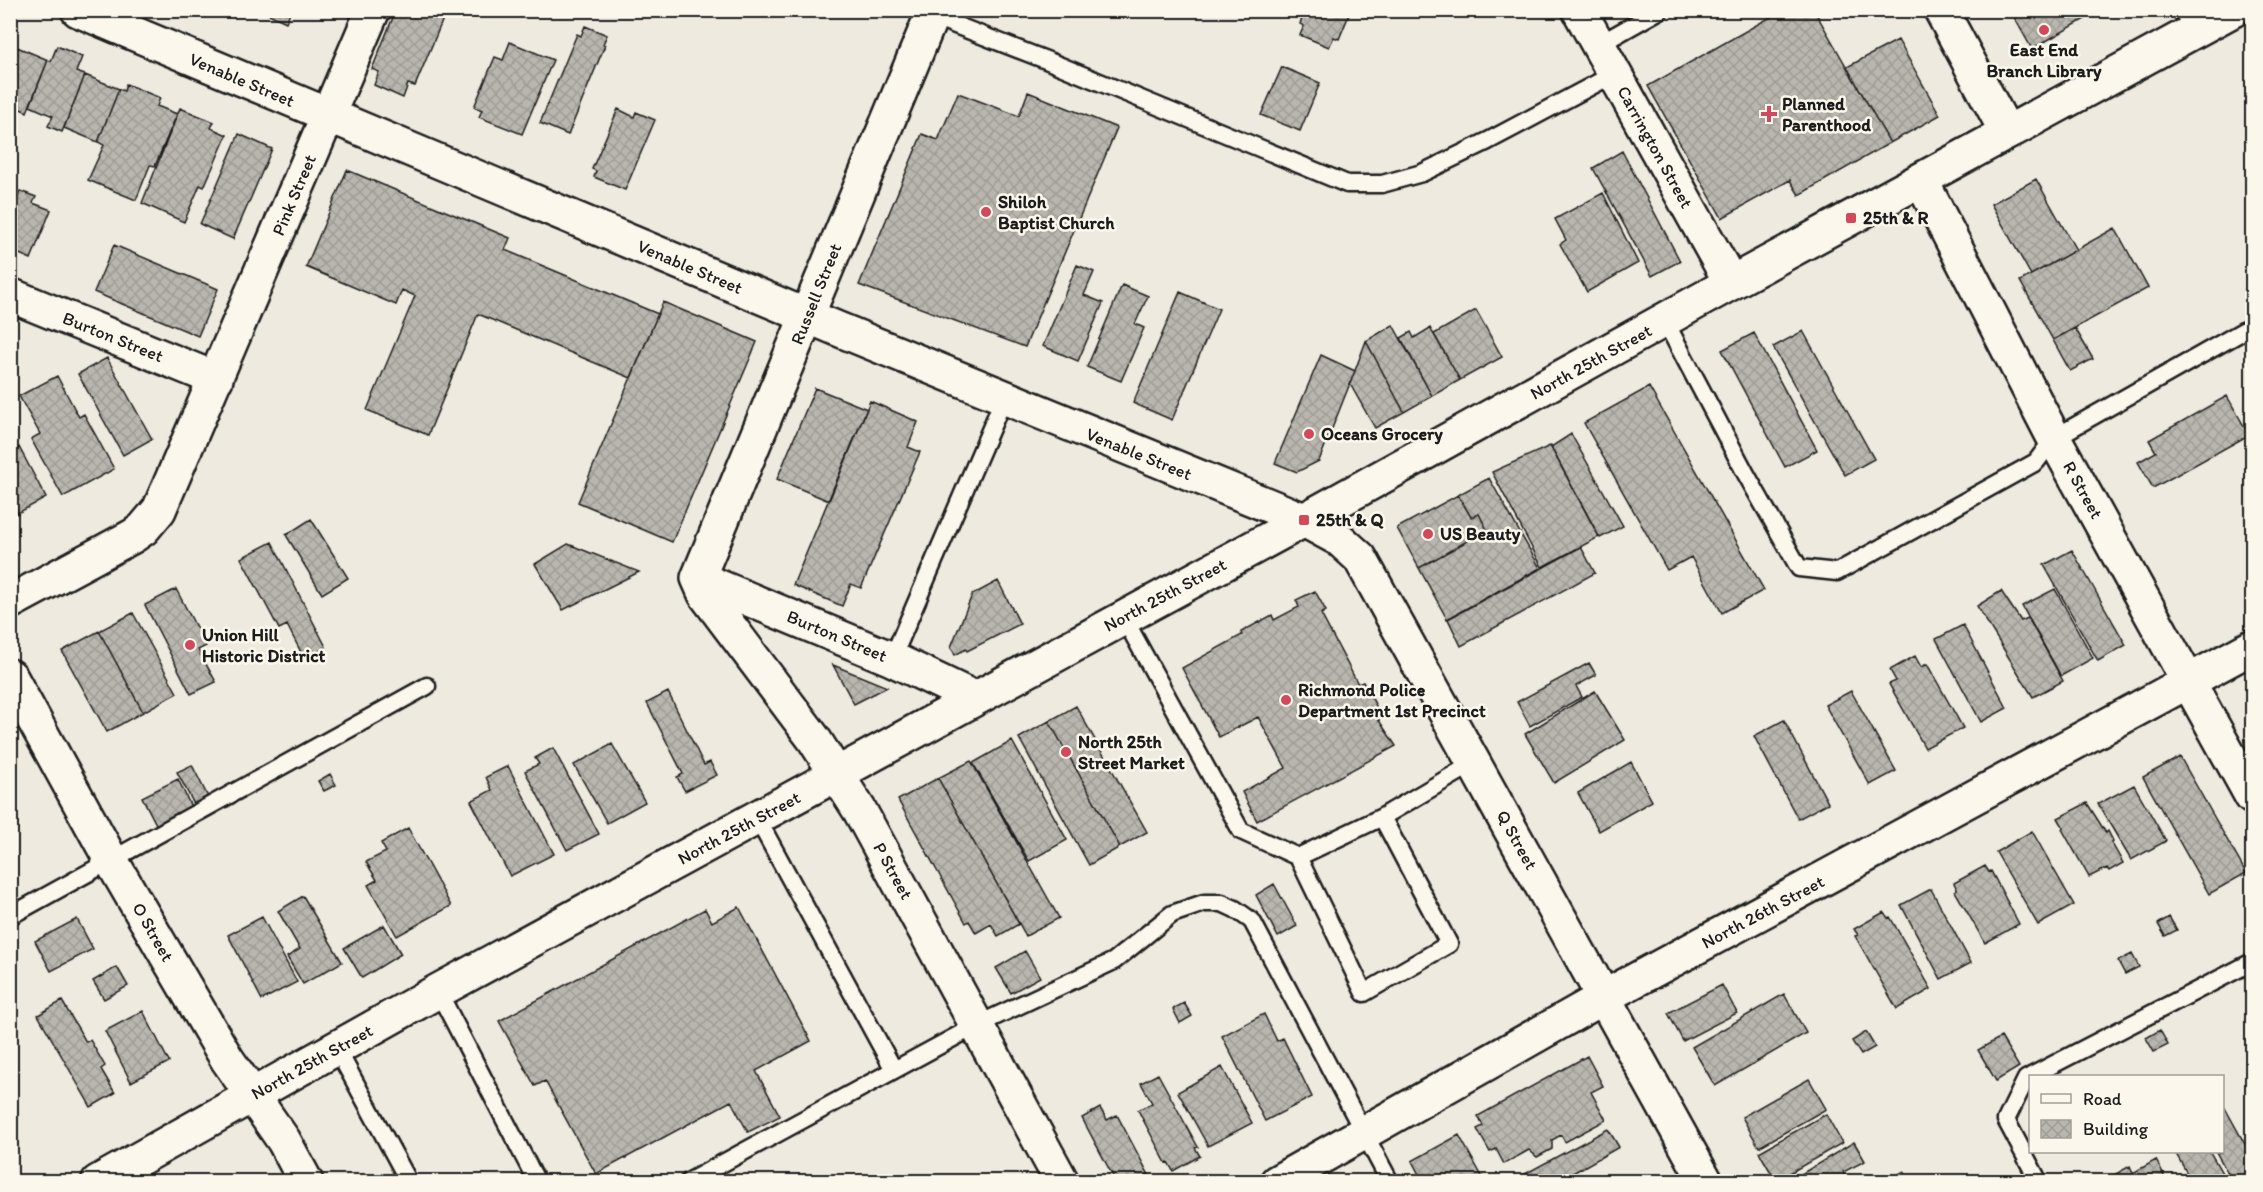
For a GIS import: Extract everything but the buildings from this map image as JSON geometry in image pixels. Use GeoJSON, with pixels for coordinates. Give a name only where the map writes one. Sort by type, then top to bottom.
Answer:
{"type":"FeatureCollection","features":[{"type":"Feature","properties":{"kind":"street","name":"Venable Street"},"geometry":{"type":"LineString","coordinates":[[78,10],[1004,398],[1304,520]]}},
{"type":"Feature","properties":{"kind":"street","name":"Pink Street"},"geometry":{"type":"LineString","coordinates":[[10,602],[133,536],[143,529],[159,510],[373,10]]}},
{"type":"Feature","properties":{"kind":"street","name":"Carrington Street"},"geometry":{"type":"LineString","coordinates":[[1579,10],[1731,284]]}},
{"type":"Feature","properties":{"kind":"street"},"geometry":{"type":"LineString","coordinates":[[1941,10],[2007,133]]}},
{"type":"Feature","properties":{"kind":"street","name":"North 25th Street"},"geometry":{"type":"LineString","coordinates":[[98,1182],[438,991],[1304,520],[2007,133],[2188,21],[2233,10]]}},
{"type":"Feature","properties":{"kind":"street","name":"Russell Street"},"geometry":{"type":"LineString","coordinates":[[698,578],[933,13]]}},
{"type":"Feature","properties":{"kind":"street","name":"R Street"},"geometry":{"type":"LineString","coordinates":[[1921,180],[2055,438],[2253,797]]}},
{"type":"Feature","properties":{"kind":"street","name":"Burton Street"},"geometry":{"type":"LineString","coordinates":[[10,295],[216,379]]}},
{"type":"Feature","properties":{"kind":"street","name":"Q Street"},"geometry":{"type":"LineString","coordinates":[[1304,520],[1339,539],[1360,558],[1706,1182]]}},
{"type":"Feature","properties":{"kind":"street","name":"Burton Street"},"geometry":{"type":"LineString","coordinates":[[698,578],[892,659],[974,698]]}},
{"type":"Feature","properties":{"kind":"street","name":"P Street"},"geometry":{"type":"LineString","coordinates":[[698,578],[705,594],[814,739],[860,811],[1062,1182]]}},
{"type":"Feature","properties":{"kind":"street","name":"North 26th Street"},"geometry":{"type":"LineString","coordinates":[[1277,1182],[1604,997],[2253,647]]}},
{"type":"Feature","properties":{"kind":"street","name":"O Street"},"geometry":{"type":"LineString","coordinates":[[10,676],[111,860],[227,1059],[284,1141],[306,1182]]}},
{"type":"Feature","properties":{"kind":"lane"},"geometry":{"type":"LineString","coordinates":[[1598,45],[1660,10]]}},
{"type":"Feature","properties":{"kind":"lane"},"geometry":{"type":"LineString","coordinates":[[933,13],[1347,184],[1382,184],[1422,173],[1488,141],[1614,74]]}},
{"type":"Feature","properties":{"kind":"lane"},"geometry":{"type":"LineString","coordinates":[[1665,321],[1799,568],[1838,572],[2036,462],[2055,438],[2253,326]]}},
{"type":"Feature","properties":{"kind":"lane"},"geometry":{"type":"LineString","coordinates":[[892,659],[1004,398]]}},
{"type":"Feature","properties":{"kind":"lane"},"geometry":{"type":"LineString","coordinates":[[1124,618],[1241,831],[1298,857],[1364,993],[1449,944],[1382,817]]}},
{"type":"Feature","properties":{"kind":"lane"},"geometry":{"type":"LineString","coordinates":[[10,916],[427,687]]}},
{"type":"Feature","properties":{"kind":"lane"},"geometry":{"type":"LineString","coordinates":[[1298,857],[1382,817],[1474,763]]}},
{"type":"Feature","properties":{"kind":"lane"},"geometry":{"type":"LineString","coordinates":[[757,818],[894,1070]]}},
{"type":"Feature","properties":{"kind":"lane"},"geometry":{"type":"LineString","coordinates":[[688,1182],[976,1025],[1114,961],[1172,914],[1204,903],[1222,903],[1252,921],[1390,1182]]}},
{"type":"Feature","properties":{"kind":"lane"},"geometry":{"type":"LineString","coordinates":[[2035,1075],[2253,962]]}},
{"type":"Feature","properties":{"kind":"lane"},"geometry":{"type":"LineString","coordinates":[[438,991],[537,1182]]}},
{"type":"Feature","properties":{"kind":"lane"},"geometry":{"type":"LineString","coordinates":[[338,1049],[409,1182]]}},
{"type":"Feature","properties":{"kind":"lane"},"geometry":{"type":"LineString","coordinates":[[2029,1078],[2026,1079],[2006,1120],[2039,1182]]}},
{"type":"Feature","properties":{"kind":"place","name":"East End Branch Library"},"geometry":{"type":"Point","coordinates":[2044,30]}},
{"type":"Feature","properties":{"kind":"place","name":"Planned Parenthood"},"geometry":{"type":"Point","coordinates":[1769,114]}},
{"type":"Feature","properties":{"kind":"place","name":"Shiloh Baptist Church"},"geometry":{"type":"Point","coordinates":[986,212]}},
{"type":"Feature","properties":{"kind":"place","name":"25th & R"},"geometry":{"type":"Point","coordinates":[1851,218]}},
{"type":"Feature","properties":{"kind":"place","name":"Oceans Grocery"},"geometry":{"type":"Point","coordinates":[1309,434]}},
{"type":"Feature","properties":{"kind":"place","name":"25th & Q"},"geometry":{"type":"Point","coordinates":[1304,520]}},
{"type":"Feature","properties":{"kind":"place","name":"US Beauty"},"geometry":{"type":"Point","coordinates":[1428,534]}},
{"type":"Feature","properties":{"kind":"place","name":"Union Hill Historic District"},"geometry":{"type":"Point","coordinates":[190,645]}},
{"type":"Feature","properties":{"kind":"place","name":"Richmond Police Department 1st Precinct"},"geometry":{"type":"Point","coordinates":[1286,700]}},
{"type":"Feature","properties":{"kind":"place","name":"North 25th Street Market"},"geometry":{"type":"Point","coordinates":[1066,752]}}]}
